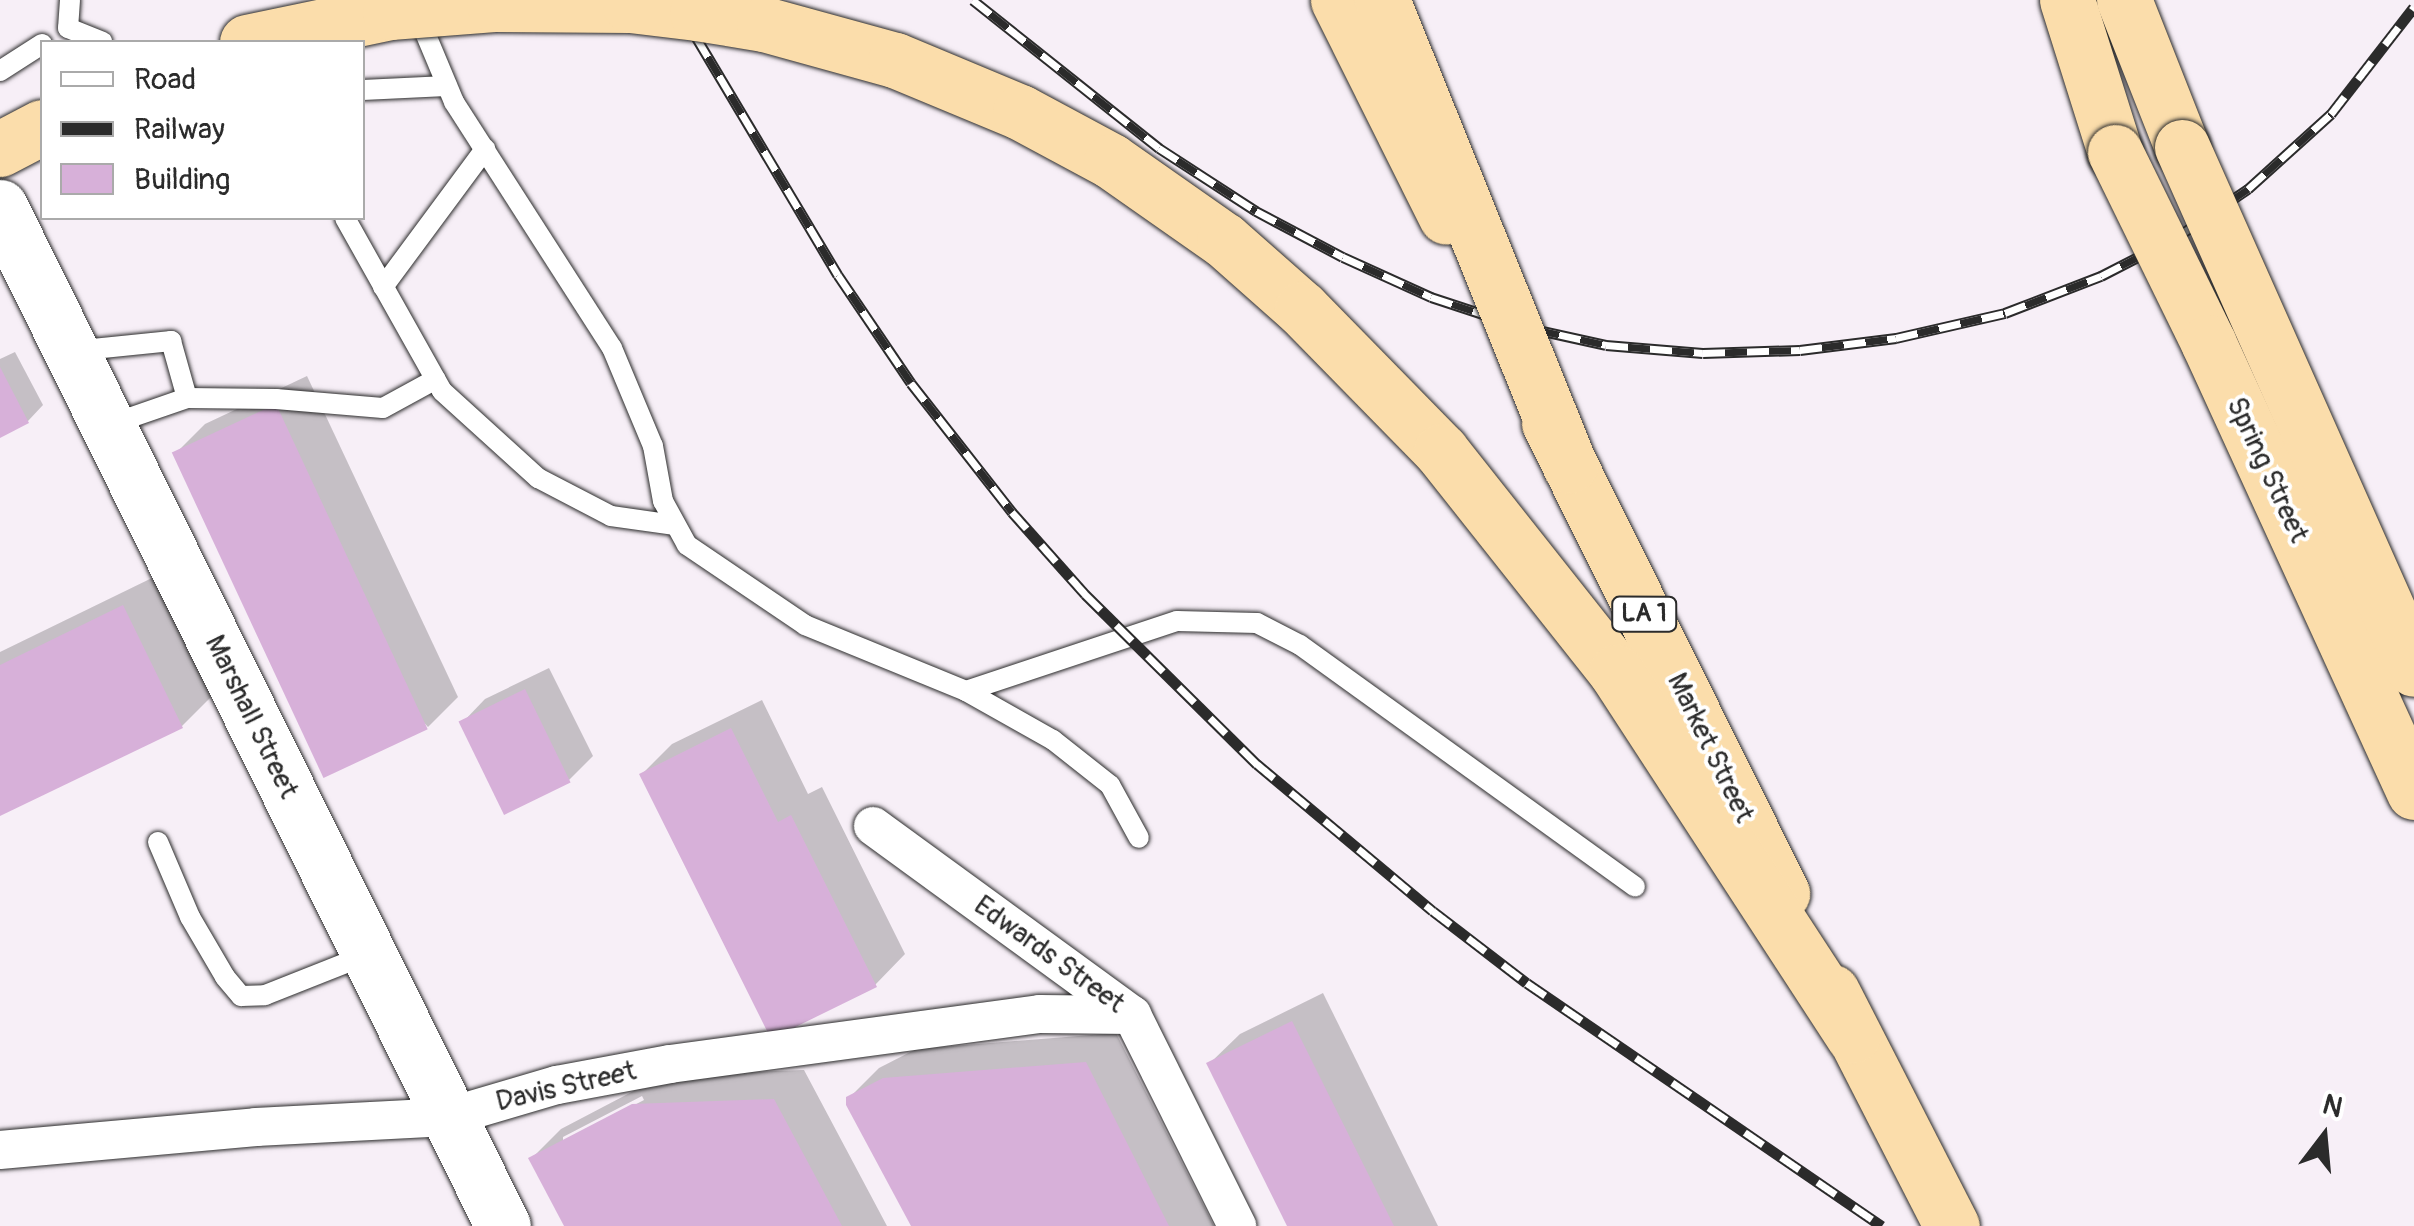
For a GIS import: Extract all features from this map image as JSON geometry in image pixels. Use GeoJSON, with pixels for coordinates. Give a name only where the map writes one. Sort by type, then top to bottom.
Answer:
{"type":"FeatureCollection","features":[{"type":"Feature","properties":{"kind":"main road","name":"Market Street"},"geometry":{"type":"LineString","coordinates":[[1338,0],[1952,1226]]}},
{"type":"Feature","properties":{"kind":"main road"},"geometry":{"type":"LineString","coordinates":[[1382,0],[1570,466]]}},
{"type":"Feature","properties":{"kind":"main road","name":"Spring Street"},"geometry":{"type":"LineString","coordinates":[[2067,0],[2115,152],[2208,342],[2414,792]]}},
{"type":"Feature","properties":{"kind":"main road"},"geometry":{"type":"LineString","coordinates":[[2124,0],[2182,147],[2414,669]]}},
{"type":"Feature","properties":{"kind":"main road"},"geometry":{"type":"LineString","coordinates":[[257,40],[390,12],[494,4],[630,5],[697,13],[764,24],[894,60],[1020,112],[1111,161],[1224,240],[1302,309],[1441,451],[1616,672],[1853,1034]]}},
{"type":"Feature","properties":{"kind":"main road"},"geometry":{"type":"LineString","coordinates":[[0,149],[40,127]]}},
{"type":"Feature","properties":{"kind":"street","name":"Marshall Street"},"geometry":{"type":"LineString","coordinates":[[0,207],[503,1226]]}},
{"type":"Feature","properties":{"kind":"street","name":"Edwards Street"},"geometry":{"type":"LineString","coordinates":[[872,826],[1132,1015],[1237,1226]]}},
{"type":"Feature","properties":{"kind":"street","name":"Davis Street"},"geometry":{"type":"LineString","coordinates":[[0,1150],[290,1124],[448,1117],[558,1085],[670,1064],[1040,1014],[1132,1015]]}},
{"type":"Feature","properties":{"kind":"lane"},"geometry":{"type":"LineString","coordinates":[[68,28],[70,0]]}},
{"type":"Feature","properties":{"kind":"lane"},"geometry":{"type":"LineString","coordinates":[[411,0],[448,86],[612,348],[652,446],[663,501],[687,544],[805,625],[966,691],[1053,740],[1110,784],[1139,838]]}},
{"type":"Feature","properties":{"kind":"lane"},"geometry":{"type":"LineString","coordinates":[[68,28],[97,40]]}},
{"type":"Feature","properties":{"kind":"lane"},"geometry":{"type":"LineString","coordinates":[[49,40],[68,28]]}},
{"type":"Feature","properties":{"kind":"lane"},"geometry":{"type":"LineString","coordinates":[[0,70],[40,45]]}},
{"type":"Feature","properties":{"kind":"lane"},"geometry":{"type":"LineString","coordinates":[[365,90],[448,86]]}},
{"type":"Feature","properties":{"kind":"lane"},"geometry":{"type":"LineString","coordinates":[[383,287],[485,150]]}},
{"type":"Feature","properties":{"kind":"lane"},"geometry":{"type":"LineString","coordinates":[[346,220],[442,391],[538,478],[611,516],[676,525]]}},
{"type":"Feature","properties":{"kind":"lane"},"geometry":{"type":"LineString","coordinates":[[71,352],[171,341],[187,398]]}},
{"type":"Feature","properties":{"kind":"lane"},"geometry":{"type":"LineString","coordinates":[[108,426],[187,398],[276,399],[382,408],[436,380]]}},
{"type":"Feature","properties":{"kind":"lane"},"geometry":{"type":"LineString","coordinates":[[966,691],[1176,621],[1258,624],[1300,645],[1635,887]]}},
{"type":"Feature","properties":{"kind":"lane"},"geometry":{"type":"LineString","coordinates":[[158,842],[190,917],[225,978],[241,996],[265,995],[368,955]]}},
{"type":"Feature","properties":{"kind":"building"},"geometry":{"type":"Polygon","coordinates":[[[0,367],[29,423],[0,438],[0,367]]]}},
{"type":"Feature","properties":{"kind":"building"},"geometry":{"type":"Polygon","coordinates":[[[276,404],[428,729],[323,778],[172,453],[276,404]]]}},
{"type":"Feature","properties":{"kind":"building"},"geometry":{"type":"Polygon","coordinates":[[[123,605],[183,728],[0,816],[0,665],[123,605]]]}},
{"type":"Feature","properties":{"kind":"building"},"geometry":{"type":"Polygon","coordinates":[[[525,689],[571,782],[504,815],[458,721],[525,689]]]}},
{"type":"Feature","properties":{"kind":"building"},"geometry":{"type":"Polygon","coordinates":[[[731,728],[778,822],[791,815],[877,987],[771,1039],[639,774],[731,728]]]}},
{"type":"Feature","properties":{"kind":"building"},"geometry":{"type":"Polygon","coordinates":[[[1292,1021],[1394,1226],[1287,1226],[1206,1063],[1292,1021]]]}},
{"type":"Feature","properties":{"kind":"building"},"geometry":{"type":"Polygon","coordinates":[[[1086,1062],[1169,1226],[911,1226],[846,1105],[846,1097],[883,1078],[1086,1062]]]}},
{"type":"Feature","properties":{"kind":"building"},"geometry":{"type":"Polygon","coordinates":[[[774,1099],[842,1226],[564,1226],[528,1158],[632,1104],[774,1099]]]}},
{"type":"Feature","properties":{"kind":"railway"},"geometry":{"type":"LineString","coordinates":[[674,0],[838,275],[911,383],[1012,512],[1085,594],[1257,764],[1433,911],[1527,983],[1882,1226]]}},
{"type":"Feature","properties":{"kind":"railway"},"geometry":{"type":"LineString","coordinates":[[973,0],[1159,148],[1256,211],[1343,257],[1431,297],[1516,325],[1606,345],[1703,353],[1800,350],[1896,338],[2005,313],[2101,276],[2177,237],[2248,189],[2331,114],[2414,7]]}}]}
